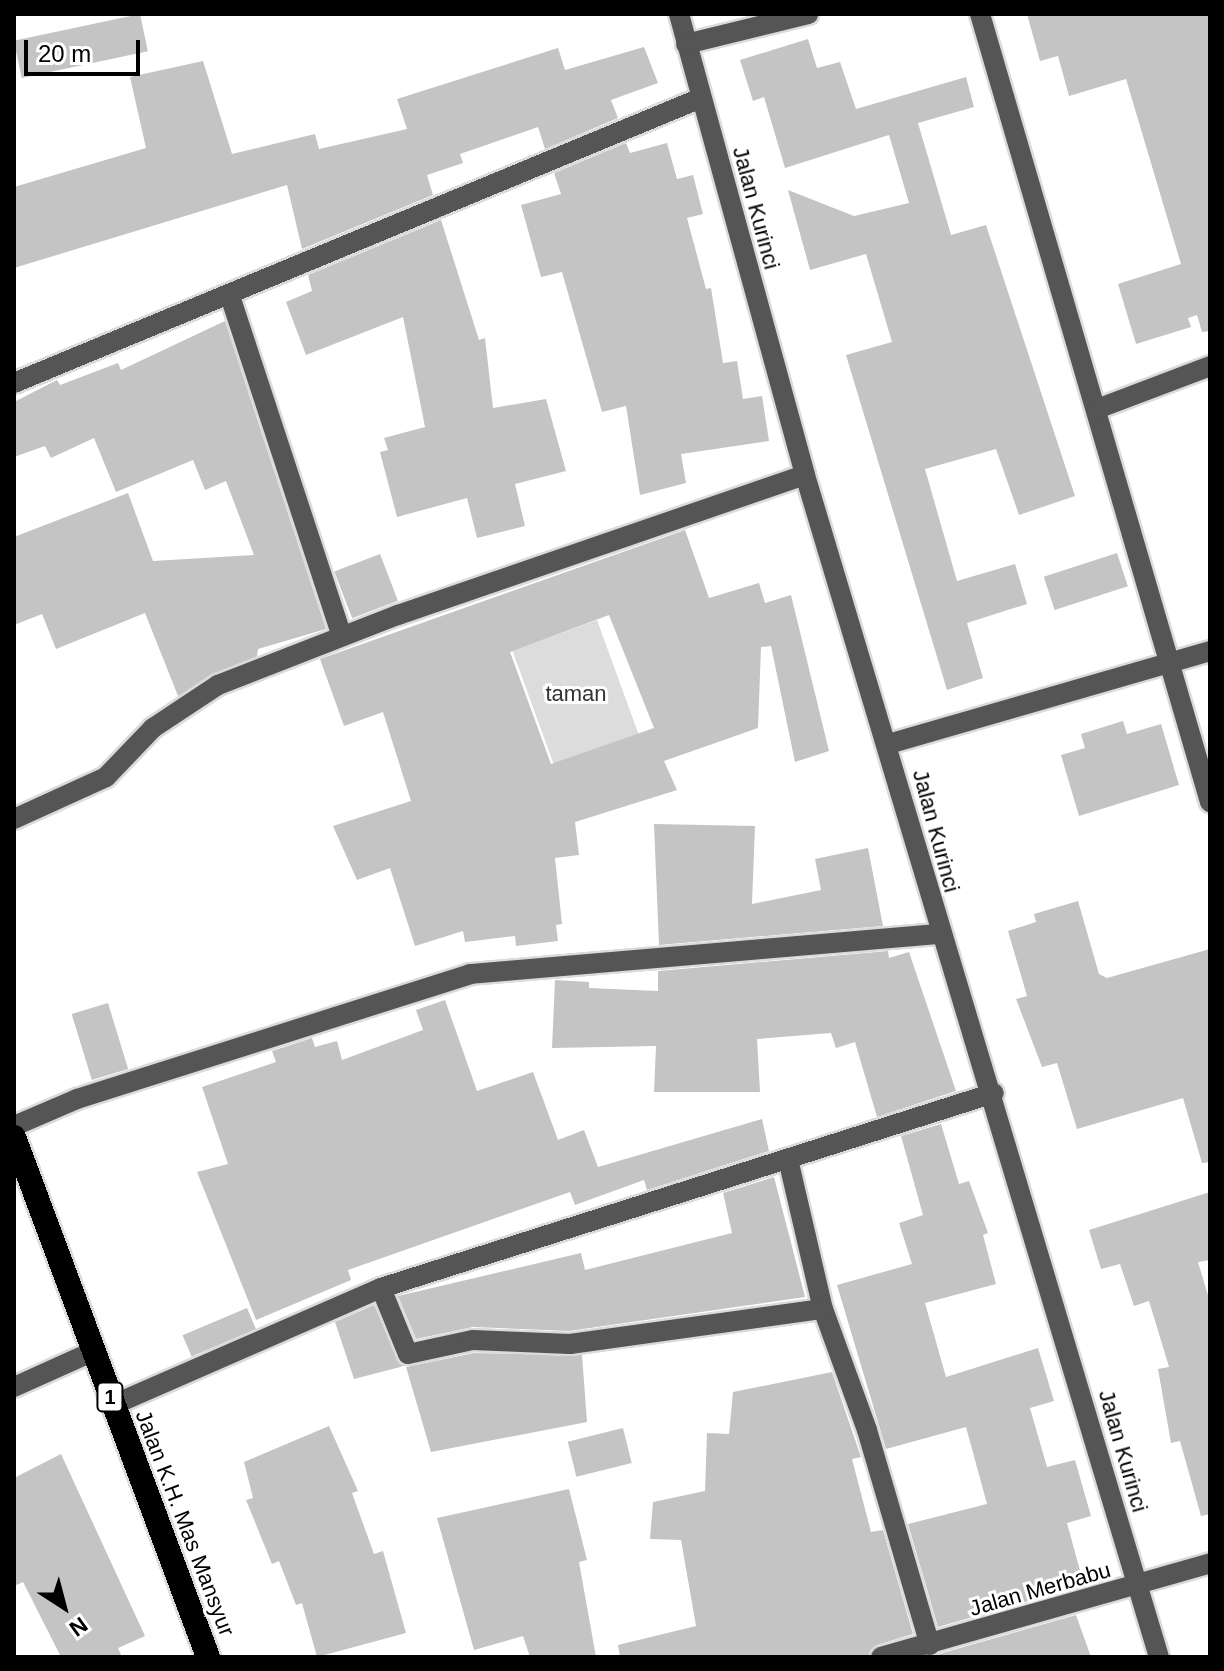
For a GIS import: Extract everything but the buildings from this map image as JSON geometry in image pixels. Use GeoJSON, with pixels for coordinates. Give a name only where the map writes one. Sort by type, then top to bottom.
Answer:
{"type":"FeatureCollection","features":[{"type":"Feature","properties":{"kind":"highway","name":"Jalan K.H. Mas Mansyur"},"geometry":{"type":"LineString","coordinates":[[14,1137],[208,1657]]}},
{"type":"Feature","properties":{"kind":"street","name":"Jalan Kurinci"},"geometry":{"type":"LineString","coordinates":[[679,14],[805,475],[888,744],[939,934],[994,1093],[1159,1657]]}},
{"type":"Feature","properties":{"kind":"street"},"geometry":{"type":"LineString","coordinates":[[686,44],[808,14]]}},
{"type":"Feature","properties":{"kind":"street"},"geometry":{"type":"LineString","coordinates":[[980,14],[1097,409],[1165,664],[1210,802]]}},
{"type":"Feature","properties":{"kind":"street"},"geometry":{"type":"LineString","coordinates":[[14,383],[230,296],[701,98]]}},
{"type":"Feature","properties":{"kind":"street"},"geometry":{"type":"LineString","coordinates":[[230,296],[342,636]]}},
{"type":"Feature","properties":{"kind":"street"},"geometry":{"type":"LineString","coordinates":[[1097,409],[1210,366]]}},
{"type":"Feature","properties":{"kind":"street"},"geometry":{"type":"LineString","coordinates":[[14,819],[106,777],[153,728],[218,685],[342,636],[805,475]]}},
{"type":"Feature","properties":{"kind":"street"},"geometry":{"type":"LineString","coordinates":[[888,744],[1210,651]]}},
{"type":"Feature","properties":{"kind":"street"},"geometry":{"type":"LineString","coordinates":[[14,1126],[77,1099],[470,974],[939,934]]}},
{"type":"Feature","properties":{"kind":"street"},"geometry":{"type":"LineString","coordinates":[[113,1405],[381,1288],[994,1093]]}},
{"type":"Feature","properties":{"kind":"street"},"geometry":{"type":"LineString","coordinates":[[788,1159],[823,1309],[867,1430],[930,1645]]}},
{"type":"Feature","properties":{"kind":"street"},"geometry":{"type":"LineString","coordinates":[[381,1288],[408,1354],[473,1340],[570,1344],[823,1309]]}},
{"type":"Feature","properties":{"kind":"street"},"geometry":{"type":"LineString","coordinates":[[14,1387],[94,1351]]}},
{"type":"Feature","properties":{"kind":"street","name":"Jalan Merbabu"},"geometry":{"type":"LineString","coordinates":[[881,1657],[1210,1563]]}},
{"type":"Feature","properties":{"kind":"green space","name":"taman"},"geometry":{"type":"Polygon","coordinates":[[[597,620],[638,734],[554,764],[512,651],[597,620]]]}}]}
